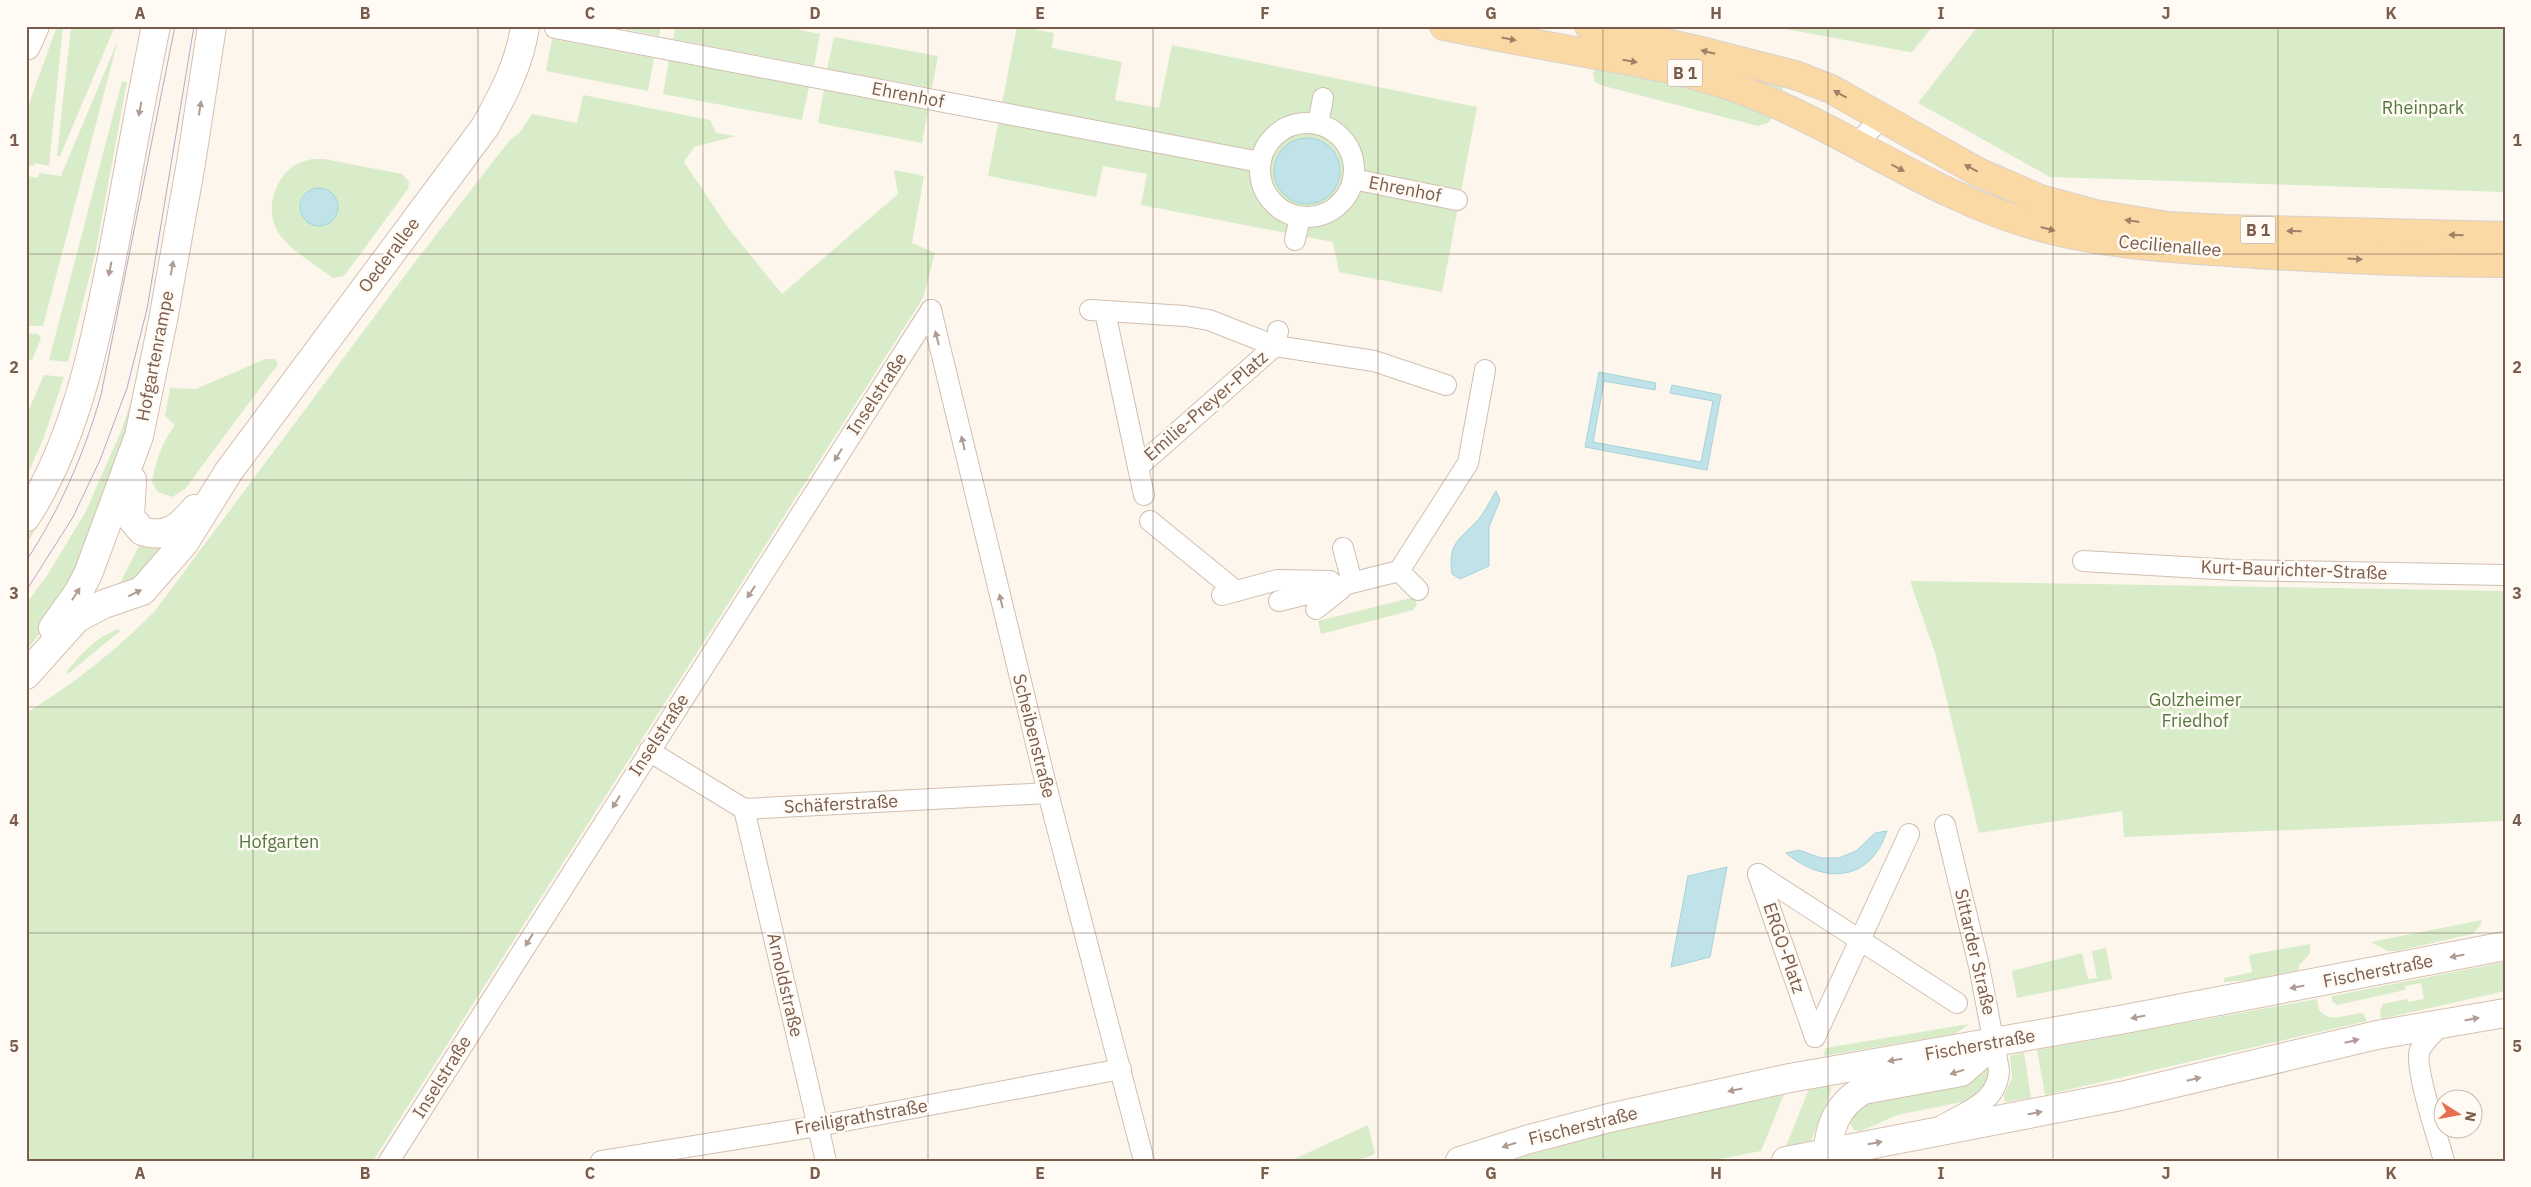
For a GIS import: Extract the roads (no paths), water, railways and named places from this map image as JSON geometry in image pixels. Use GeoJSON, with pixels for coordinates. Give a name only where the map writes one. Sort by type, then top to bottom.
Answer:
{"type":"FeatureCollection","features":[{"type":"Feature","properties":{"kind":"main road"},"geometry":{"type":"LineString","coordinates":[[26,46],[35,26]]}},
{"type":"Feature","properties":{"kind":"main road"},"geometry":{"type":"LineString","coordinates":[[26,517],[38,499],[62,444],[76,405],[94,341],[156,26]]}},
{"type":"Feature","properties":{"kind":"main road","name":"Hofgartenrampe"},"geometry":{"type":"LineString","coordinates":[[26,660],[49,634],[78,593],[88,574],[139,436],[184,203],[212,26]]}},
{"type":"Feature","properties":{"kind":"main road","name":"Oederallee"},"geometry":{"type":"LineString","coordinates":[[26,675],[77,618],[104,604],[142,591],[184,543],[229,472],[485,127],[508,85],[520,54],[525,26]]}},
{"type":"Feature","properties":{"kind":"main road","name":"B 1"},"geometry":{"type":"LineString","coordinates":[[1444,26],[1661,66],[1701,77],[1746,92],[1784,108],[1855,144]]}},
{"type":"Feature","properties":{"kind":"main road","name":"B 1"},"geometry":{"type":"LineString","coordinates":[[1589,26],[1710,53],[1795,75],[1831,89],[1882,118]]}},
{"type":"Feature","properties":{"kind":"main road","name":"Cecilienallee"},"geometry":{"type":"LineString","coordinates":[[1882,118],[1978,172],[2015,189],[2095,214],[2168,226],[2216,229],[2505,236]]}},
{"type":"Feature","properties":{"kind":"main road","name":"Cecilienallee"},"geometry":{"type":"LineString","coordinates":[[1855,144],[1969,203],[2036,226],[2087,238],[2217,251],[2407,263],[2505,263]]}},
{"type":"Feature","properties":{"kind":"main road","name":"Oederallee"},"geometry":{"type":"LineString","coordinates":[[139,436],[129,506],[130,517],[142,531],[166,533],[177,528],[229,472]]}},
{"type":"Feature","properties":{"kind":"main road"},"geometry":{"type":"LineString","coordinates":[[26,491],[62,444]]}},
{"type":"Feature","properties":{"kind":"main road","name":"Fischerstraße"},"geometry":{"type":"LineString","coordinates":[[1460,1161],[1526,1140],[1638,1112],[1798,1077],[2505,946]]}},
{"type":"Feature","properties":{"kind":"main road"},"geometry":{"type":"LineString","coordinates":[[1786,1161],[1826,1156],[1930,1133],[2151,1089],[2377,1035],[2440,1026],[2505,1013]]}},
{"type":"Feature","properties":{"kind":"main road"},"geometry":{"type":"LineString","coordinates":[[1826,1156],[1828,1136],[1834,1120],[1853,1096],[1863,1090],[1961,1072],[1995,1042]]}},
{"type":"Feature","properties":{"kind":"street","name":"Ehrenhof"},"geometry":{"type":"LineString","coordinates":[[555,28],[1260,162]]}},
{"type":"Feature","properties":{"kind":"street"},"geometry":{"type":"LineString","coordinates":[[1295,240],[1300,217],[1285,212],[1273,203],[1264,191],[1260,177],[1260,162],[1265,147],[1274,135],[1288,126],[1302,122],[1318,124],[1323,98]]}},
{"type":"Feature","properties":{"kind":"street"},"geometry":{"type":"LineString","coordinates":[[1855,144],[1882,118]]}},
{"type":"Feature","properties":{"kind":"street","name":"Ehrenhof"},"geometry":{"type":"LineString","coordinates":[[1300,217],[1314,217],[1333,208],[1348,193],[1353,179],[1354,162],[1348,146],[1337,133],[1318,124]]}},
{"type":"Feature","properties":{"kind":"street","name":"Ehrenhof"},"geometry":{"type":"LineString","coordinates":[[1353,179],[1457,200]]}},
{"type":"Feature","properties":{"kind":"street","name":"Scheibenstraße"},"geometry":{"type":"LineString","coordinates":[[931,310],[1048,793],[1144,1161]]}},
{"type":"Feature","properties":{"kind":"street","name":"Inselstraße"},"geometry":{"type":"LineString","coordinates":[[390,1161],[931,310]]}},
{"type":"Feature","properties":{"kind":"street","name":"Emilie-Preyer-Platz"},"geometry":{"type":"LineString","coordinates":[[1144,494],[1097,311],[1185,316],[1209,320],[1374,361],[1446,385]]}},
{"type":"Feature","properties":{"kind":"street","name":"Emilie-Preyer-Platz"},"geometry":{"type":"LineString","coordinates":[[1138,467],[1276,338]]}},
{"type":"Feature","properties":{"kind":"street"},"geometry":{"type":"LineString","coordinates":[[1277,580],[1282,604],[1315,597],[1352,582],[1399,572],[1468,462],[1476,390],[1485,370]]}},
{"type":"Feature","properties":{"kind":"street"},"geometry":{"type":"LineString","coordinates":[[1150,521],[1229,593],[1277,580],[1315,597]]}},
{"type":"Feature","properties":{"kind":"street"},"geometry":{"type":"LineString","coordinates":[[1343,548],[1352,582]]}},
{"type":"Feature","properties":{"kind":"street","name":"Kurt-Baurichter-Straße"},"geometry":{"type":"LineString","coordinates":[[2083,561],[2234,570],[2505,575]]}},
{"type":"Feature","properties":{"kind":"street"},"geometry":{"type":"LineString","coordinates":[[1399,572],[1418,590]]}},
{"type":"Feature","properties":{"kind":"street"},"geometry":{"type":"LineString","coordinates":[[649,751],[744,809]]}},
{"type":"Feature","properties":{"kind":"street","name":"Schäferstraße"},"geometry":{"type":"LineString","coordinates":[[744,809],[1048,793]]}},
{"type":"Feature","properties":{"kind":"street","name":"Arnoldstraße"},"geometry":{"type":"LineString","coordinates":[[744,809],[826,1161]]}},
{"type":"Feature","properties":{"kind":"street","name":"Sittarder Straße"},"geometry":{"type":"LineString","coordinates":[[1930,1133],[1985,1101],[1995,1090],[2000,1070],[1979,966],[1945,825]]}},
{"type":"Feature","properties":{"kind":"street","name":"ERGO-Platz"},"geometry":{"type":"LineString","coordinates":[[1908,834],[1860,940],[1815,1037],[1758,874],[1782,889],[1860,940],[1957,1003]]}},
{"type":"Feature","properties":{"kind":"street"},"geometry":{"type":"LineString","coordinates":[[2440,1026],[2420,1049],[2418,1057],[2421,1076],[2444,1161]]}},
{"type":"Feature","properties":{"kind":"street","name":"Freiligrathstraße"},"geometry":{"type":"LineString","coordinates":[[601,1161],[818,1126],[1121,1069]]}},
{"type":"Feature","properties":{"kind":"water"},"geometry":{"type":"Polygon","coordinates":[[[1307,138],[1320,141],[1330,148],[1337,158],[1340,171],[1337,184],[1330,194],[1320,201],[1307,204],[1294,201],[1284,194],[1277,184],[1274,171],[1277,158],[1284,148],[1294,141],[1307,138]]]}},
{"type":"Feature","properties":{"kind":"water"},"geometry":{"type":"Polygon","coordinates":[[[319,188],[332,194],[338,207],[332,220],[319,226],[306,220],[300,207],[306,194],[319,188]]]}},
{"type":"Feature","properties":{"kind":"water"},"geometry":{"type":"Polygon","coordinates":[[[1599,372],[1656,383],[1655,390],[1604,381],[1593,442],[1701,462],[1713,401],[1670,393],[1672,385],[1721,395],[1707,470],[1585,447],[1599,372]]]}},
{"type":"Feature","properties":{"kind":"water"},"geometry":{"type":"Polygon","coordinates":[[[1496,491],[1500,500],[1489,527],[1489,566],[1460,579],[1452,574],[1453,549],[1460,538],[1480,518],[1496,491]]]}},
{"type":"Feature","properties":{"kind":"water"},"geometry":{"type":"Polygon","coordinates":[[[1887,831],[1879,848],[1869,861],[1857,869],[1844,873],[1815,870],[1800,863],[1786,853],[1799,850],[1821,858],[1839,858],[1856,851],[1875,833],[1887,831]]]}},
{"type":"Feature","properties":{"kind":"water"},"geometry":{"type":"Polygon","coordinates":[[[1727,867],[1710,957],[1671,967],[1688,876],[1727,867]]]}},
{"type":"Feature","properties":{"kind":"tram line"},"geometry":{"type":"LineString","coordinates":[[26,561],[50,522],[70,481],[87,439],[101,395],[175,26]]}},
{"type":"Feature","properties":{"kind":"tram line"},"geometry":{"type":"LineString","coordinates":[[26,591],[73,517],[100,460],[127,388],[147,309],[194,26]]}},
{"type":"Feature","properties":{"kind":"park label","name":"Rheinpark"},"geometry":{"type":"Point","coordinates":[2423,108]}},
{"type":"Feature","properties":{"kind":"park label","name":"Golzheimer Friedhof"},"geometry":{"type":"Point","coordinates":[2195,710]}},
{"type":"Feature","properties":{"kind":"park label","name":"Hofgarten"},"geometry":{"type":"Point","coordinates":[279,842]}}]}
